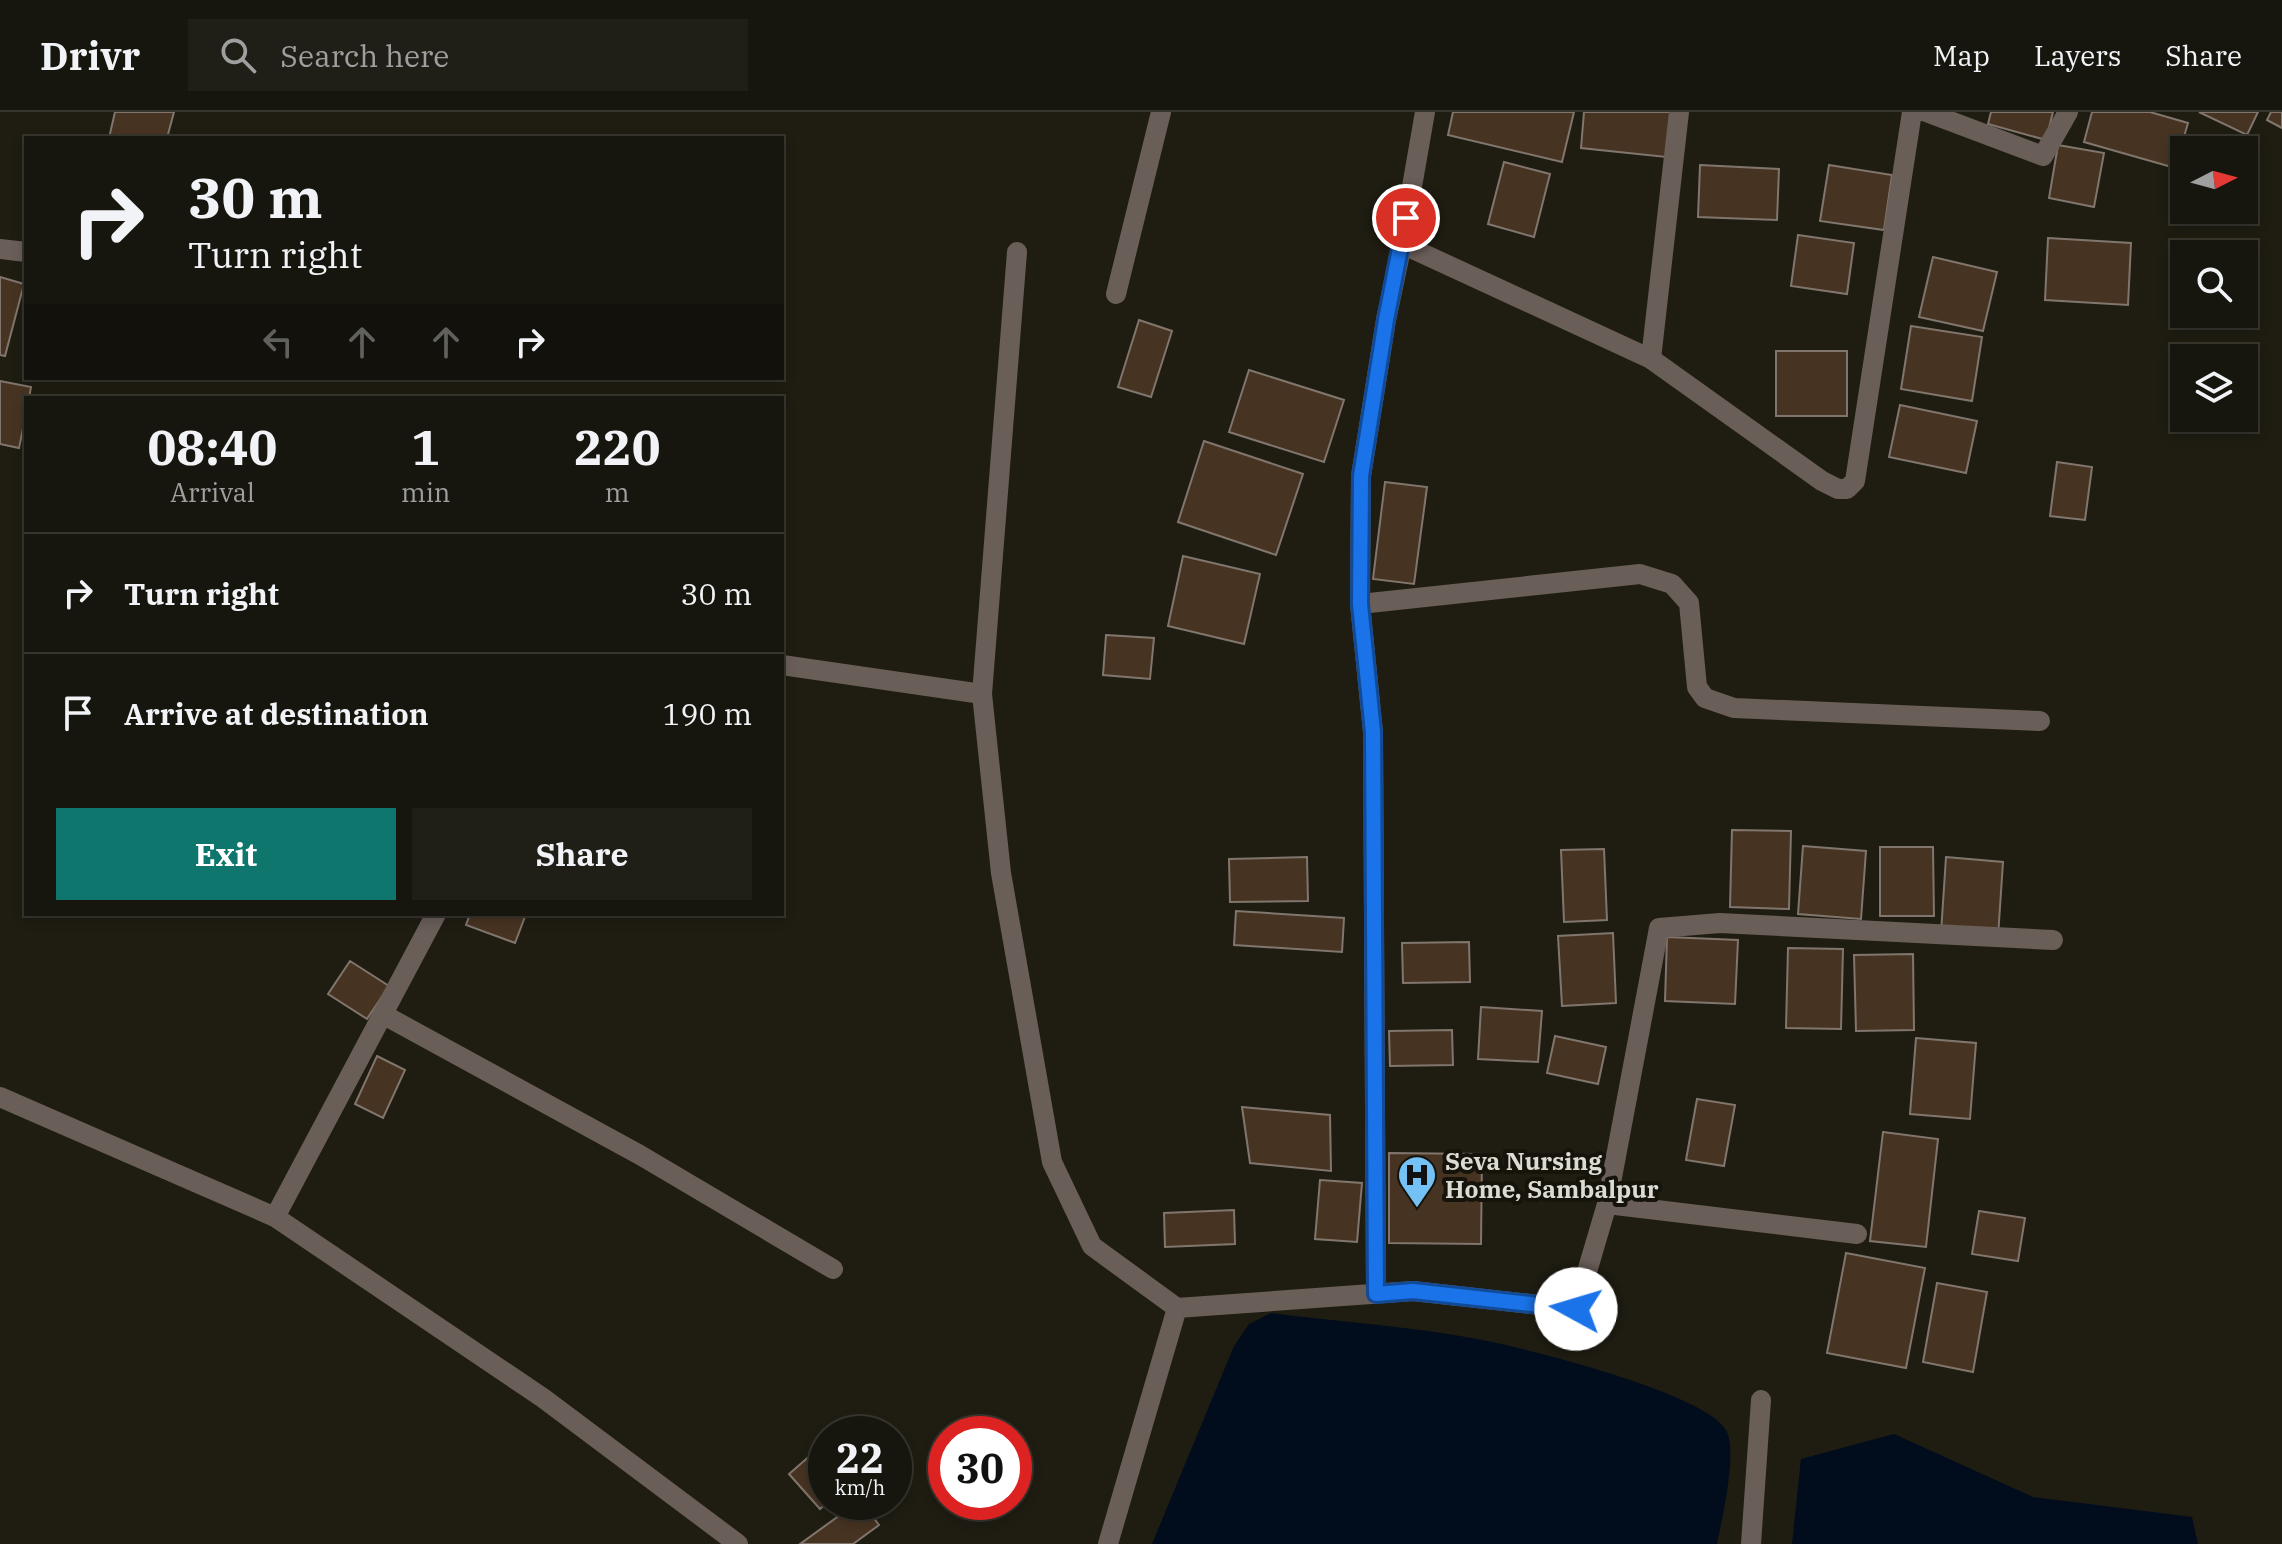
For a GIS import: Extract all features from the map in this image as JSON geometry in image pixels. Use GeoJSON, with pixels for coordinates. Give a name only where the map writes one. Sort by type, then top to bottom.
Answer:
{"type":"FeatureCollection","features":[{"type":"Feature","properties":{"kind":"street"},"geometry":{"type":"LineString","coordinates":[[1116,294],[1161,112]]}},
{"type":"Feature","properties":{"kind":"street"},"geometry":{"type":"LineString","coordinates":[[1376,1294],[1373,732],[1360,604],[1361,476],[1425,112]]}},
{"type":"Feature","properties":{"kind":"street"},"geometry":{"type":"LineString","coordinates":[[1651,359],[1679,112]]}},
{"type":"Feature","properties":{"kind":"street"},"geometry":{"type":"LineString","coordinates":[[1400,253],[1651,359],[1822,481],[1838,489],[1847,489],[1855,481],[1912,112]]}},
{"type":"Feature","properties":{"kind":"street"},"geometry":{"type":"LineString","coordinates":[[1926,112],[2043,156],[2068,112]]}},
{"type":"Feature","properties":{"kind":"street"},"geometry":{"type":"LineString","coordinates":[[0,249],[24,252]]}},
{"type":"Feature","properties":{"kind":"street"},"geometry":{"type":"LineString","coordinates":[[1017,252],[982,694],[1001,873],[1052,1162],[1092,1246],[1177,1308],[1413,1291],[1576,1309],[1607,1204],[1659,928],[1720,923],[2053,940]]}},
{"type":"Feature","properties":{"kind":"street"},"geometry":{"type":"LineString","coordinates":[[1360,604],[1640,574],[1672,584],[1689,603],[1697,687],[1705,698],[1734,708],[2040,721]]}},
{"type":"Feature","properties":{"kind":"street"},"geometry":{"type":"LineString","coordinates":[[784,665],[982,694]]}},
{"type":"Feature","properties":{"kind":"street"},"geometry":{"type":"LineString","coordinates":[[275,1217],[435,916]]}},
{"type":"Feature","properties":{"kind":"street"},"geometry":{"type":"LineString","coordinates":[[384,1015],[640,1155],[833,1269]]}},
{"type":"Feature","properties":{"kind":"street"},"geometry":{"type":"LineString","coordinates":[[0,1097],[275,1217],[543,1398],[738,1544]]}},
{"type":"Feature","properties":{"kind":"street"},"geometry":{"type":"LineString","coordinates":[[1607,1204],[1857,1234]]}},
{"type":"Feature","properties":{"kind":"street"},"geometry":{"type":"LineString","coordinates":[[1108,1544],[1177,1308]]}},
{"type":"Feature","properties":{"kind":"street"},"geometry":{"type":"LineString","coordinates":[[1751,1544],[1761,1400]]}},
{"type":"Feature","properties":{"kind":"water"},"geometry":{"type":"Polygon","coordinates":[[[1271,1313],[1426,1331],[1500,1344],[1611,1374],[1685,1401],[1711,1416],[1726,1430],[1729,1440],[1728,1486],[1717,1544],[1152,1544],[1234,1346],[1249,1324],[1271,1313]]]}},
{"type":"Feature","properties":{"kind":"water"},"geometry":{"type":"Polygon","coordinates":[[[1894,1434],[2033,1497],[2192,1517],[2198,1544],[1792,1544],[1801,1459],[1894,1434]]]}},
{"type":"Feature","properties":{"kind":"building"},"geometry":{"type":"Polygon","coordinates":[[[115,112],[174,112],[168,136],[109,136],[115,112]]]}},
{"type":"Feature","properties":{"kind":"building"},"geometry":{"type":"Polygon","coordinates":[[[1453,112],[1574,112],[1562,162],[1448,135],[1453,112]]]}},
{"type":"Feature","properties":{"kind":"building"},"geometry":{"type":"Polygon","coordinates":[[[1584,112],[1671,112],[1666,157],[1581,148],[1584,112]]]}},
{"type":"Feature","properties":{"kind":"building"},"geometry":{"type":"Polygon","coordinates":[[[1991,112],[2053,112],[2046,140],[1988,124],[1991,112]]]}},
{"type":"Feature","properties":{"kind":"building"},"geometry":{"type":"Polygon","coordinates":[[[2092,112],[2150,112],[2188,123],[2184,136],[2170,136],[2170,167],[2084,142],[2092,112]]]}},
{"type":"Feature","properties":{"kind":"building"},"geometry":{"type":"Polygon","coordinates":[[[2199,112],[2258,112],[2247,135],[2199,112]]]}},
{"type":"Feature","properties":{"kind":"building"},"geometry":{"type":"Polygon","coordinates":[[[2271,112],[2282,112],[2282,128],[2267,120],[2271,112]]]}},
{"type":"Feature","properties":{"kind":"building"},"geometry":{"type":"Polygon","coordinates":[[[2058,145],[2104,153],[2094,207],[2049,198],[2058,145]]]}},
{"type":"Feature","properties":{"kind":"building"},"geometry":{"type":"Polygon","coordinates":[[[1504,162],[1550,174],[1534,237],[1488,224],[1504,162]]]}},
{"type":"Feature","properties":{"kind":"building"},"geometry":{"type":"Polygon","coordinates":[[[1700,165],[1779,169],[1777,220],[1698,217],[1700,165]]]}},
{"type":"Feature","properties":{"kind":"building"},"geometry":{"type":"Polygon","coordinates":[[[1829,165],[1892,175],[1884,230],[1820,221],[1829,165]]]}},
{"type":"Feature","properties":{"kind":"building"},"geometry":{"type":"Polygon","coordinates":[[[1798,235],[1854,243],[1847,294],[1791,286],[1798,235]]]}},
{"type":"Feature","properties":{"kind":"building"},"geometry":{"type":"Polygon","coordinates":[[[2048,238],[2131,243],[2128,305],[2045,300],[2048,238]]]}},
{"type":"Feature","properties":{"kind":"building"},"geometry":{"type":"Polygon","coordinates":[[[1933,257],[1997,272],[1983,331],[1919,317],[1933,257]]]}},
{"type":"Feature","properties":{"kind":"building"},"geometry":{"type":"Polygon","coordinates":[[[0,277],[24,284],[5,356],[0,355],[0,277]]]}},
{"type":"Feature","properties":{"kind":"building"},"geometry":{"type":"Polygon","coordinates":[[[1139,320],[1172,331],[1151,397],[1118,387],[1139,320]]]}},
{"type":"Feature","properties":{"kind":"building"},"geometry":{"type":"Polygon","coordinates":[[[1911,326],[1982,337],[1972,401],[1901,389],[1911,326]]]}},
{"type":"Feature","properties":{"kind":"building"},"geometry":{"type":"Polygon","coordinates":[[[1776,351],[1847,351],[1847,416],[1776,416],[1776,351]]]}},
{"type":"Feature","properties":{"kind":"building"},"geometry":{"type":"Polygon","coordinates":[[[1249,370],[1344,400],[1324,462],[1229,432],[1249,370]]]}},
{"type":"Feature","properties":{"kind":"building"},"geometry":{"type":"Polygon","coordinates":[[[0,381],[31,387],[29,396],[24,396],[24,424],[19,448],[0,444],[0,381]]]}},
{"type":"Feature","properties":{"kind":"building"},"geometry":{"type":"Polygon","coordinates":[[[1900,405],[1977,421],[1966,473],[1889,457],[1900,405]]]}},
{"type":"Feature","properties":{"kind":"building"},"geometry":{"type":"Polygon","coordinates":[[[1204,441],[1303,474],[1276,555],[1178,522],[1204,441]]]}},
{"type":"Feature","properties":{"kind":"building"},"geometry":{"type":"Polygon","coordinates":[[[2057,462],[2092,467],[2085,520],[2050,516],[2057,462]]]}},
{"type":"Feature","properties":{"kind":"building"},"geometry":{"type":"Polygon","coordinates":[[[1385,482],[1427,487],[1414,584],[1373,579],[1385,482]]]}},
{"type":"Feature","properties":{"kind":"building"},"geometry":{"type":"Polygon","coordinates":[[[1183,556],[1260,574],[1244,644],[1168,626],[1183,556]]]}},
{"type":"Feature","properties":{"kind":"building"},"geometry":{"type":"Polygon","coordinates":[[[1106,635],[1154,638],[1150,679],[1103,675],[1106,635]]]}},
{"type":"Feature","properties":{"kind":"building"},"geometry":{"type":"Polygon","coordinates":[[[1732,830],[1791,831],[1789,909],[1730,907],[1732,830]]]}},
{"type":"Feature","properties":{"kind":"building"},"geometry":{"type":"Polygon","coordinates":[[[1803,846],[1866,851],[1861,919],[1798,914],[1803,846]]]}},
{"type":"Feature","properties":{"kind":"building"},"geometry":{"type":"Polygon","coordinates":[[[1880,847],[1933,847],[1934,916],[1880,916],[1880,847]]]}},
{"type":"Feature","properties":{"kind":"building"},"geometry":{"type":"Polygon","coordinates":[[[1604,849],[1607,920],[1564,922],[1561,850],[1604,849]]]}},
{"type":"Feature","properties":{"kind":"building"},"geometry":{"type":"Polygon","coordinates":[[[1307,857],[1308,901],[1230,902],[1229,859],[1307,857]]]}},
{"type":"Feature","properties":{"kind":"building"},"geometry":{"type":"Polygon","coordinates":[[[1946,857],[2003,862],[1998,937],[1941,933],[1946,857]]]}},
{"type":"Feature","properties":{"kind":"building"},"geometry":{"type":"Polygon","coordinates":[[[1236,911],[1344,918],[1342,952],[1234,945],[1236,911]]]}},
{"type":"Feature","properties":{"kind":"building"},"geometry":{"type":"Polygon","coordinates":[[[469,916],[525,916],[515,943],[466,925],[469,916]]]}},
{"type":"Feature","properties":{"kind":"building"},"geometry":{"type":"Polygon","coordinates":[[[1613,933],[1616,1003],[1562,1006],[1558,936],[1613,933]]]}},
{"type":"Feature","properties":{"kind":"building"},"geometry":{"type":"Polygon","coordinates":[[[1667,937],[1738,940],[1735,1004],[1665,1001],[1667,937]]]}},
{"type":"Feature","properties":{"kind":"building"},"geometry":{"type":"Polygon","coordinates":[[[1469,942],[1470,982],[1403,983],[1402,943],[1469,942]]]}},
{"type":"Feature","properties":{"kind":"building"},"geometry":{"type":"Polygon","coordinates":[[[1788,948],[1843,949],[1841,1029],[1786,1028],[1788,948]]]}},
{"type":"Feature","properties":{"kind":"building"},"geometry":{"type":"Polygon","coordinates":[[[1913,954],[1914,1030],[1856,1031],[1854,955],[1913,954]]]}},
{"type":"Feature","properties":{"kind":"building"},"geometry":{"type":"Polygon","coordinates":[[[350,961],[389,986],[367,1019],[328,994],[350,961]]]}},
{"type":"Feature","properties":{"kind":"building"},"geometry":{"type":"Polygon","coordinates":[[[1481,1007],[1542,1011],[1538,1062],[1478,1059],[1481,1007]]]}},
{"type":"Feature","properties":{"kind":"building"},"geometry":{"type":"Polygon","coordinates":[[[1452,1030],[1453,1065],[1390,1066],[1389,1031],[1452,1030]]]}},
{"type":"Feature","properties":{"kind":"building"},"geometry":{"type":"Polygon","coordinates":[[[1555,1036],[1606,1047],[1598,1084],[1547,1073],[1555,1036]]]}},
{"type":"Feature","properties":{"kind":"building"},"geometry":{"type":"Polygon","coordinates":[[[1916,1038],[1976,1043],[1970,1119],[1910,1114],[1916,1038]]]}},
{"type":"Feature","properties":{"kind":"building"},"geometry":{"type":"Polygon","coordinates":[[[377,1056],[405,1070],[383,1118],[355,1104],[377,1056]]]}},
{"type":"Feature","properties":{"kind":"building"},"geometry":{"type":"Polygon","coordinates":[[[1697,1099],[1735,1105],[1724,1166],[1686,1160],[1697,1099]]]}},
{"type":"Feature","properties":{"kind":"building"},"geometry":{"type":"Polygon","coordinates":[[[1242,1107],[1330,1115],[1331,1171],[1250,1163],[1242,1107]]]}},
{"type":"Feature","properties":{"kind":"building"},"geometry":{"type":"Polygon","coordinates":[[[1883,1132],[1938,1139],[1926,1247],[1870,1241],[1883,1132]]]}},
{"type":"Feature","properties":{"kind":"building"},"geometry":{"type":"Polygon","coordinates":[[[1389,1153],[1482,1154],[1481,1244],[1389,1243],[1389,1153]]]}},
{"type":"Feature","properties":{"kind":"building"},"geometry":{"type":"Polygon","coordinates":[[[1320,1180],[1362,1183],[1357,1242],[1315,1239],[1320,1180]]]}},
{"type":"Feature","properties":{"kind":"building"},"geometry":{"type":"Polygon","coordinates":[[[1234,1210],[1235,1244],[1165,1247],[1164,1213],[1234,1210]]]}},
{"type":"Feature","properties":{"kind":"building"},"geometry":{"type":"Polygon","coordinates":[[[1979,1211],[2025,1218],[2018,1261],[1972,1254],[1979,1211]]]}},
{"type":"Feature","properties":{"kind":"building"},"geometry":{"type":"Polygon","coordinates":[[[1846,1253],[1925,1268],[1906,1368],[1827,1353],[1846,1253]]]}},
{"type":"Feature","properties":{"kind":"building"},"geometry":{"type":"Polygon","coordinates":[[[1937,1283],[1987,1292],[1973,1372],[1923,1362],[1937,1283]]]}},
{"type":"Feature","properties":{"kind":"building"},"geometry":{"type":"Polygon","coordinates":[[[808,1457],[808,1495],[789,1474],[808,1457]]]}},
{"type":"Feature","properties":{"kind":"building"},"geometry":{"type":"Polygon","coordinates":[[[833,1520],[875,1520],[879,1525],[853,1544],[800,1544],[833,1520]]]}},
{"type":"Feature","properties":{"kind":"place","name":"Seva Nursing Home, Sambalpur"},"geometry":{"type":"Point","coordinates":[1417,1209]}},
{"type":"Feature","properties":{"kind":"route"},"geometry":{"type":"LineString","coordinates":[[1406,218],[1361,476],[1360,604],[1373,732],[1376,1294],[1413,1291],[1576,1309]]}}]}
